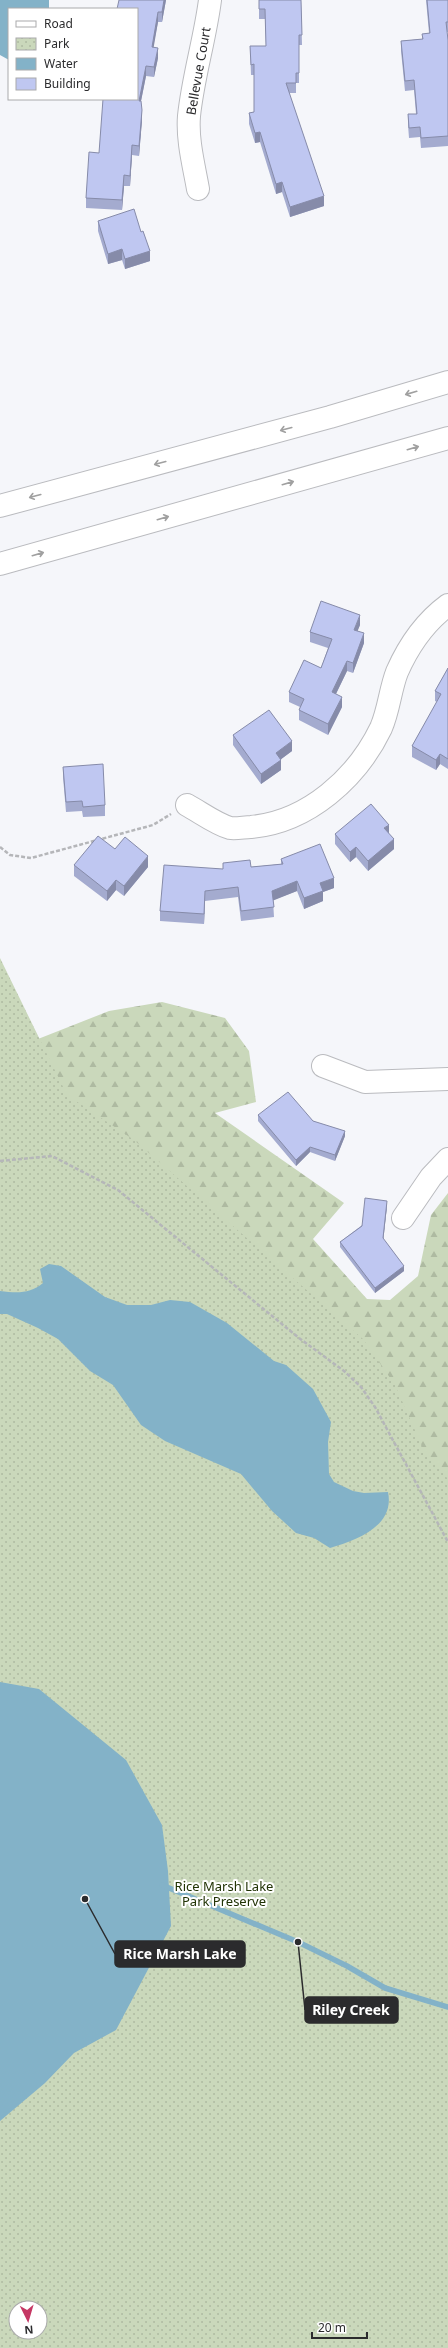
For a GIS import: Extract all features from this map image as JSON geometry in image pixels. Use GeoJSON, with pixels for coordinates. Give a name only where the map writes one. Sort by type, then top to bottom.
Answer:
{"type":"FeatureCollection","features":[{"type":"Feature","properties":{"kind":"main road","name":"Bellevue Court"},"geometry":{"type":"LineString","coordinates":[[198,189],[189,136],[189,116],[206,33],[210,0]]}},
{"type":"Feature","properties":{"kind":"main road"},"geometry":{"type":"LineString","coordinates":[[0,506],[322,419],[448,382]]}},
{"type":"Feature","properties":{"kind":"main road"},"geometry":{"type":"LineString","coordinates":[[0,564],[448,438]]}},
{"type":"Feature","properties":{"kind":"main road"},"geometry":{"type":"LineString","coordinates":[[187,805],[231,828],[266,825],[296,815],[326,797],[348,776],[367,753],[381,726],[397,673],[414,642],[438,612],[448,605]]}},
{"type":"Feature","properties":{"kind":"main road"},"geometry":{"type":"LineString","coordinates":[[323,1066],[365,1082],[448,1079]]}},
{"type":"Feature","properties":{"kind":"main road"},"geometry":{"type":"LineString","coordinates":[[403,1218],[431,1177],[448,1159]]}},
{"type":"Feature","properties":{"kind":"path"},"geometry":{"type":"LineString","coordinates":[[0,847],[10,855],[31,858],[153,825],[187,805]]}},
{"type":"Feature","properties":{"kind":"path"},"geometry":{"type":"LineString","coordinates":[[0,1161],[52,1156],[118,1190],[299,1338],[344,1371],[361,1387],[375,1408],[448,1542]]}},
{"type":"Feature","properties":{"kind":"green space","name":"Rice Marsh Lake Park Preserve"},"geometry":{"type":"Polygon","coordinates":[[[0,958],[67,1095],[134,1140],[363,1339],[395,1385],[425,1453],[448,1479],[448,2348],[0,2348],[0,958]]]}},
{"type":"Feature","properties":{"kind":"green space"},"geometry":{"type":"Polygon","coordinates":[[[162,1002],[225,1018],[249,1051],[256,1102],[215,1113],[344,1203],[313,1239],[367,1299],[390,1300],[418,1276],[431,1215],[448,1193],[448,1663],[0,1021],[38,1039],[109,1011],[162,1002]]]}},
{"type":"Feature","properties":{"kind":"water"},"geometry":{"type":"Polygon","coordinates":[[[0,0],[49,0],[49,8],[8,8],[8,59],[0,55],[0,0]]]}},
{"type":"Feature","properties":{"kind":"water"},"geometry":{"type":"Polygon","coordinates":[[[49,1264],[61,1266],[105,1297],[127,1305],[151,1305],[170,1300],[190,1302],[227,1323],[274,1361],[286,1365],[313,1389],[331,1422],[328,1442],[329,1474],[334,1482],[353,1491],[364,1493],[388,1492],[389,1504],[386,1514],[380,1523],[362,1536],[330,1548],[314,1538],[296,1533],[272,1511],[241,1474],[165,1441],[141,1425],[113,1385],[90,1371],[58,1339],[7,1314],[0,1314],[0,1291],[23,1292],[38,1287],[43,1283],[40,1269],[49,1264]]]}},
{"type":"Feature","properties":{"kind":"water"},"geometry":{"type":"Polygon","coordinates":[[[0,1682],[39,1689],[126,1760],[162,1825],[168,1871],[171,1926],[116,2030],[74,2053],[45,2083],[0,2121],[0,1682]]]}},
{"type":"Feature","properties":{"kind":"building"},"geometry":{"type":"Polygon","coordinates":[[[119,0],[164,0],[162,12],[158,12],[152,47],[158,48],[154,67],[146,66],[139,101],[141,101],[142,110],[139,146],[132,145],[130,176],[124,175],[122,200],[86,198],[89,152],[99,153],[103,100],[138,100],[138,8],[117,8],[119,0]]]}},
{"type":"Feature","properties":{"kind":"building"},"geometry":{"type":"Polygon","coordinates":[[[259,0],[301,0],[302,35],[299,35],[299,73],[296,73],[296,83],[286,83],[324,196],[290,207],[282,182],[276,184],[260,132],[255,133],[249,113],[254,112],[254,64],[251,65],[250,46],[266,46],[265,9],[259,9],[259,0]]]}},
{"type":"Feature","properties":{"kind":"building"},"geometry":{"type":"Polygon","coordinates":[[[427,0],[448,0],[448,22],[446,22],[448,40],[448,136],[421,138],[420,127],[409,128],[408,114],[417,114],[414,80],[405,81],[401,41],[423,39],[422,34],[430,33],[427,0]]]}},
{"type":"Feature","properties":{"kind":"building"},"geometry":{"type":"Polygon","coordinates":[[[134,209],[141,232],[143,231],[150,251],[125,259],[122,249],[108,254],[98,221],[134,209]]]}},
{"type":"Feature","properties":{"kind":"building"},"geometry":{"type":"Polygon","coordinates":[[[321,601],[360,615],[354,630],[364,633],[353,663],[347,661],[332,692],[342,697],[328,724],[299,710],[304,699],[289,692],[304,660],[321,668],[332,639],[310,632],[321,601]]]}},
{"type":"Feature","properties":{"kind":"building"},"geometry":{"type":"Polygon","coordinates":[[[448,668],[448,759],[440,754],[436,760],[412,746],[441,694],[435,691],[448,668]]]}},
{"type":"Feature","properties":{"kind":"building"},"geometry":{"type":"Polygon","coordinates":[[[269,710],[292,741],[276,753],[281,760],[261,774],[233,735],[269,710]]]}},
{"type":"Feature","properties":{"kind":"building"},"geometry":{"type":"Polygon","coordinates":[[[103,764],[105,805],[83,807],[82,801],[66,802],[63,767],[103,764]]]}},
{"type":"Feature","properties":{"kind":"building"},"geometry":{"type":"Polygon","coordinates":[[[371,804],[389,825],[384,828],[394,839],[368,861],[356,847],[350,852],[335,834],[371,804]]]}},
{"type":"Feature","properties":{"kind":"building"},"geometry":{"type":"Polygon","coordinates":[[[98,836],[115,849],[125,837],[148,856],[124,886],[116,880],[107,891],[74,865],[98,836]]]}},
{"type":"Feature","properties":{"kind":"building"},"geometry":{"type":"Polygon","coordinates":[[[320,844],[334,878],[320,883],[323,891],[304,898],[297,881],[272,891],[274,907],[241,911],[238,887],[205,891],[204,914],[160,911],[164,865],[223,869],[223,863],[250,860],[251,867],[283,864],[281,859],[320,844]]]}},
{"type":"Feature","properties":{"kind":"building"},"geometry":{"type":"Polygon","coordinates":[[[288,1092],[313,1121],[345,1131],[335,1155],[310,1147],[296,1160],[258,1115],[288,1092]]]}},
{"type":"Feature","properties":{"kind":"building"},"geometry":{"type":"Polygon","coordinates":[[[365,1198],[387,1201],[383,1238],[404,1266],[375,1288],[340,1242],[362,1226],[365,1198]]]}},
{"type":"Feature","properties":{"kind":"waterway"},"geometry":{"type":"LineString","coordinates":[[162,1885],[298,1942],[347,1966],[385,1988],[448,2007]]}},
{"type":"Feature","properties":{"kind":"place","name":"Rice Marsh Lake"},"geometry":{"type":"Point","coordinates":[85,1899]}},
{"type":"Feature","properties":{"kind":"place","name":"Riley Creek"},"geometry":{"type":"Point","coordinates":[298,1942]}}]}
